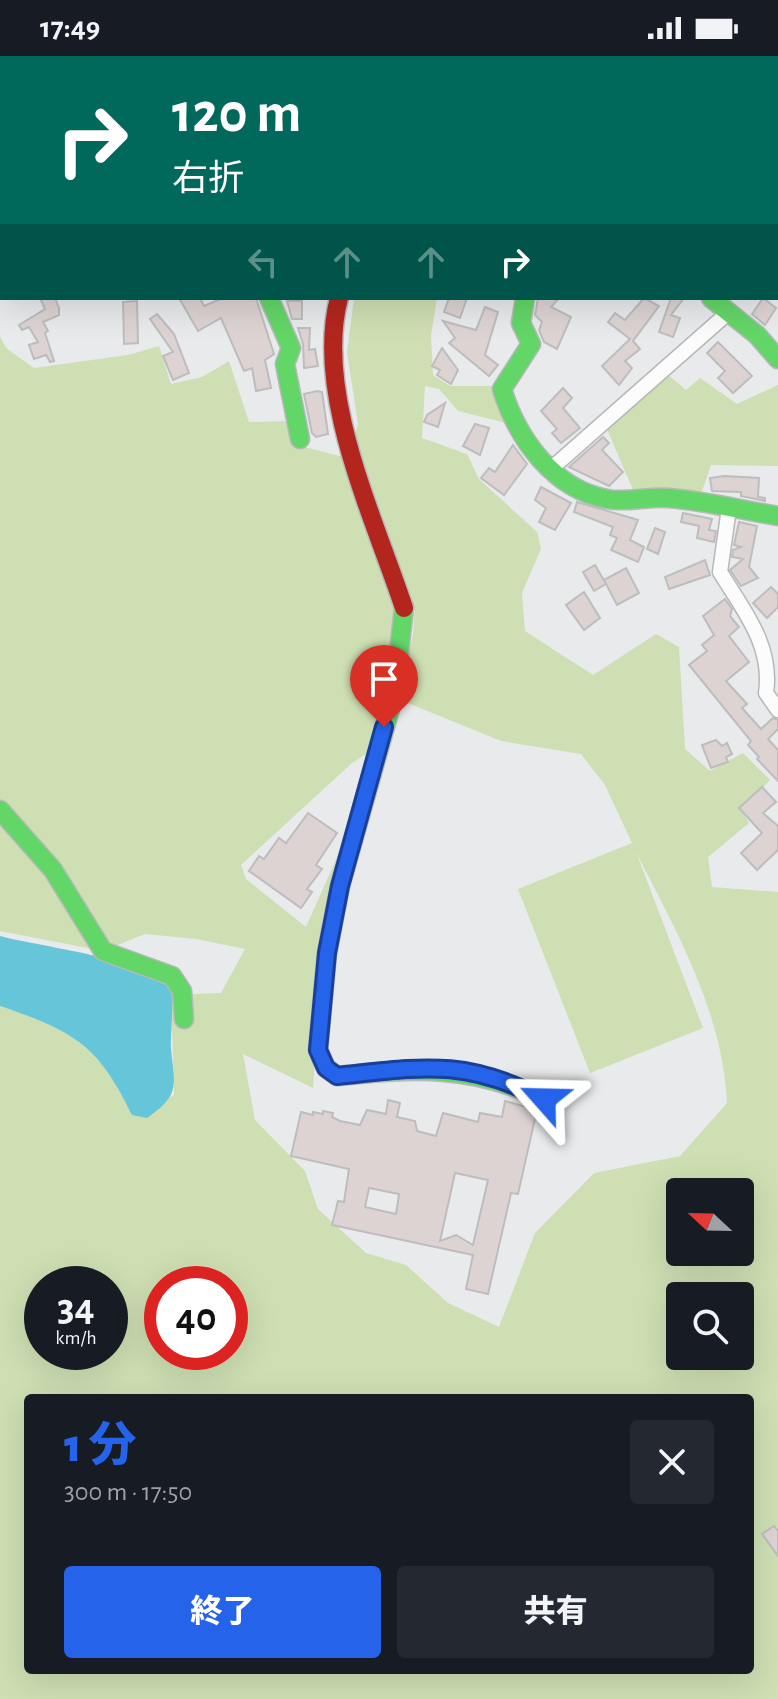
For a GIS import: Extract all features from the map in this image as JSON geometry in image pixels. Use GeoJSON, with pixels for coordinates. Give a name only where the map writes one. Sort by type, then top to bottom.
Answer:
{"type":"FeatureCollection","features":[{"type":"Feature","properties":{"kind":"street"},"geometry":{"type":"LineString","coordinates":[[270,300],[291,348],[285,364],[300,439]]}},
{"type":"Feature","properties":{"kind":"street"},"geometry":{"type":"LineString","coordinates":[[338,300],[334,317],[335,400],[404,608],[394,695],[340,886],[327,953],[318,1050],[326,1068],[337,1076],[447,1067],[514,1084],[544,1099]]}},
{"type":"Feature","properties":{"kind":"street"},"geometry":{"type":"LineString","coordinates":[[524,300],[520,312],[521,323],[531,344],[502,389],[516,430],[552,468],[580,488],[608,499],[651,496],[778,516]]}},
{"type":"Feature","properties":{"kind":"street"},"geometry":{"type":"LineString","coordinates":[[552,468],[719,303],[757,335],[778,359]]}},
{"type":"Feature","properties":{"kind":"street"},"geometry":{"type":"LineString","coordinates":[[729,508],[720,572],[758,633],[768,663],[766,693],[778,710]]}},
{"type":"Feature","properties":{"kind":"street"},"geometry":{"type":"LineString","coordinates":[[0,810],[53,870],[103,951],[172,976],[182,991],[184,1019]]}},
{"type":"Feature","properties":{"kind":"green space"},"geometry":{"type":"Polygon","coordinates":[[[354,300],[437,300],[431,335],[433,375],[450,386],[496,386],[510,424],[458,411],[439,389],[425,386],[422,438],[467,454],[479,479],[537,532],[541,549],[522,593],[525,631],[593,675],[656,634],[679,647],[685,749],[710,771],[743,753],[770,780],[741,810],[749,823],[708,857],[712,887],[778,892],[778,1699],[0,1699],[0,1006],[46,1023],[81,1043],[108,1072],[132,1115],[174,1095],[171,995],[221,993],[245,949],[196,939],[145,934],[103,951],[0,931],[0,336],[6,348],[34,368],[128,355],[159,346],[171,384],[202,377],[229,361],[249,422],[289,421],[293,444],[347,458],[358,424],[347,352],[354,300]],[[398,599],[398,639],[369,752],[352,763],[241,865],[246,879],[306,927],[350,828],[323,933],[313,1088],[243,1054],[255,1120],[305,1171],[318,1209],[366,1253],[406,1265],[448,1303],[499,1327],[535,1233],[594,1173],[680,1156],[727,1103],[724,1070],[717,1037],[695,973],[636,852],[703,1028],[590,1073],[518,889],[632,843],[605,785],[581,754],[501,741],[398,699],[413,634],[415,607],[398,599]]]}},
{"type":"Feature","properties":{"kind":"green space"},"geometry":{"type":"Polygon","coordinates":[[[667,374],[686,390],[700,378],[737,404],[778,385],[778,466],[711,465],[700,497],[634,492],[606,427],[637,404],[667,374]]]}},
{"type":"Feature","properties":{"kind":"water"},"geometry":{"type":"Polygon","coordinates":[[[0,936],[143,969],[161,978],[170,987],[174,1081],[170,1096],[158,1110],[147,1118],[132,1115],[107,1072],[81,1043],[47,1024],[0,1006],[0,936]]]}},
{"type":"Feature","properties":{"kind":"building"},"geometry":{"type":"Polygon","coordinates":[[[41,300],[56,300],[59,315],[43,322],[54,361],[50,362],[46,355],[34,359],[29,345],[38,342],[29,327],[22,330],[19,325],[45,309],[41,300]]]}},
{"type":"Feature","properties":{"kind":"building"},"geometry":{"type":"Polygon","coordinates":[[[180,300],[201,300],[204,306],[218,300],[257,300],[274,354],[265,360],[271,388],[256,391],[252,368],[244,371],[221,318],[198,331],[180,300]]]}},
{"type":"Feature","properties":{"kind":"building"},"geometry":{"type":"Polygon","coordinates":[[[448,300],[466,300],[460,318],[444,312],[448,300]]]}},
{"type":"Feature","properties":{"kind":"building"},"geometry":{"type":"Polygon","coordinates":[[[538,300],[557,300],[551,307],[571,317],[557,349],[544,342],[539,330],[542,322],[535,315],[538,300]]]}},
{"type":"Feature","properties":{"kind":"building"},"geometry":{"type":"Polygon","coordinates":[[[642,300],[659,306],[633,341],[640,349],[625,361],[632,368],[619,385],[602,366],[630,339],[608,322],[615,313],[625,320],[642,300]]]}},
{"type":"Feature","properties":{"kind":"building"},"geometry":{"type":"Polygon","coordinates":[[[670,300],[682,300],[671,315],[680,318],[673,337],[659,332],[670,300]]]}},
{"type":"Feature","properties":{"kind":"building"},"geometry":{"type":"Polygon","coordinates":[[[762,300],[776,308],[765,325],[752,314],[762,300]]]}},
{"type":"Feature","properties":{"kind":"building"},"geometry":{"type":"Polygon","coordinates":[[[137,301],[138,343],[124,344],[123,302],[137,301]]]}},
{"type":"Feature","properties":{"kind":"building"},"geometry":{"type":"Polygon","coordinates":[[[287,301],[302,301],[302,319],[292,319],[287,301]]]}},
{"type":"Feature","properties":{"kind":"building"},"geometry":{"type":"Polygon","coordinates":[[[485,307],[498,312],[485,355],[498,365],[489,376],[449,343],[455,338],[443,321],[476,330],[485,307]]]}},
{"type":"Feature","properties":{"kind":"building"},"geometry":{"type":"Polygon","coordinates":[[[157,314],[174,334],[189,373],[173,380],[163,356],[173,352],[150,319],[157,314]]]}},
{"type":"Feature","properties":{"kind":"building"},"geometry":{"type":"Polygon","coordinates":[[[298,328],[310,328],[309,350],[315,349],[318,366],[304,368],[303,344],[298,328]]]}},
{"type":"Feature","properties":{"kind":"building"},"geometry":{"type":"Polygon","coordinates":[[[718,342],[752,376],[733,393],[718,378],[725,371],[707,353],[718,342]]]}},
{"type":"Feature","properties":{"kind":"building"},"geometry":{"type":"Polygon","coordinates":[[[442,348],[458,370],[451,384],[437,375],[440,370],[432,366],[442,348]]]}},
{"type":"Feature","properties":{"kind":"building"},"geometry":{"type":"Polygon","coordinates":[[[563,388],[572,398],[563,408],[580,428],[561,443],[552,433],[557,429],[541,411],[563,388]]]}},
{"type":"Feature","properties":{"kind":"building"},"geometry":{"type":"Polygon","coordinates":[[[322,392],[328,434],[316,437],[312,433],[304,394],[322,392]]]}},
{"type":"Feature","properties":{"kind":"building"},"geometry":{"type":"Polygon","coordinates":[[[445,403],[438,427],[424,422],[427,415],[445,403]]]}},
{"type":"Feature","properties":{"kind":"building"},"geometry":{"type":"Polygon","coordinates":[[[475,424],[489,428],[480,455],[463,446],[475,424]]]}},
{"type":"Feature","properties":{"kind":"building"},"geometry":{"type":"Polygon","coordinates":[[[603,437],[609,443],[602,450],[623,472],[609,486],[569,467],[603,437]]]}},
{"type":"Feature","properties":{"kind":"building"},"geometry":{"type":"Polygon","coordinates":[[[513,445],[527,464],[504,495],[481,478],[489,468],[495,472],[513,445]]]}},
{"type":"Feature","properties":{"kind":"building"},"geometry":{"type":"Polygon","coordinates":[[[710,478],[759,478],[758,497],[765,498],[765,501],[741,496],[741,492],[712,491],[710,478]]]}},
{"type":"Feature","properties":{"kind":"building"},"geometry":{"type":"Polygon","coordinates":[[[541,487],[571,503],[555,530],[539,522],[546,508],[535,500],[541,487]]]}},
{"type":"Feature","properties":{"kind":"building"},"geometry":{"type":"Polygon","coordinates":[[[577,502],[638,520],[630,540],[644,547],[638,562],[611,550],[617,538],[610,535],[613,527],[574,512],[577,502]]]}},
{"type":"Feature","properties":{"kind":"building"},"geometry":{"type":"Polygon","coordinates":[[[683,513],[712,519],[709,530],[716,531],[714,542],[697,538],[699,526],[681,522],[683,513]]]}},
{"type":"Feature","properties":{"kind":"building"},"geometry":{"type":"Polygon","coordinates":[[[739,522],[757,526],[749,567],[758,578],[741,586],[730,570],[743,559],[732,557],[733,550],[741,547],[734,545],[739,522]]]}},
{"type":"Feature","properties":{"kind":"building"},"geometry":{"type":"Polygon","coordinates":[[[655,528],[665,532],[658,554],[647,549],[655,528]]]}},
{"type":"Feature","properties":{"kind":"building"},"geometry":{"type":"Polygon","coordinates":[[[705,560],[710,575],[669,589],[665,577],[705,560]]]}},
{"type":"Feature","properties":{"kind":"building"},"geometry":{"type":"Polygon","coordinates":[[[595,565],[606,584],[594,591],[583,572],[595,565]]]}},
{"type":"Feature","properties":{"kind":"building"},"geometry":{"type":"Polygon","coordinates":[[[626,568],[639,593],[617,605],[604,580],[626,568]]]}},
{"type":"Feature","properties":{"kind":"building"},"geometry":{"type":"Polygon","coordinates":[[[771,587],[778,594],[778,607],[767,618],[753,603],[771,587]]]}},
{"type":"Feature","properties":{"kind":"building"},"geometry":{"type":"Polygon","coordinates":[[[584,592],[600,618],[584,630],[566,605],[584,592]]]}},
{"type":"Feature","properties":{"kind":"building"},"geometry":{"type":"Polygon","coordinates":[[[725,599],[732,609],[730,616],[739,627],[729,636],[749,662],[726,681],[747,704],[742,708],[761,729],[773,718],[778,720],[778,729],[768,739],[778,750],[778,781],[757,759],[759,757],[748,745],[751,741],[689,665],[707,651],[702,645],[714,635],[703,616],[725,599]]]}},
{"type":"Feature","properties":{"kind":"building"},"geometry":{"type":"Polygon","coordinates":[[[716,740],[722,746],[727,743],[732,754],[726,757],[728,762],[711,768],[702,745],[716,740]]]}},
{"type":"Feature","properties":{"kind":"building"},"geometry":{"type":"Polygon","coordinates":[[[762,787],[776,802],[763,813],[778,826],[778,850],[757,870],[741,853],[762,833],[739,808],[762,787]]]}},
{"type":"Feature","properties":{"kind":"building"},"geometry":{"type":"Polygon","coordinates":[[[308,813],[337,833],[316,865],[322,869],[307,889],[312,892],[301,908],[249,871],[259,856],[264,859],[279,838],[286,843],[308,813]]]}},
{"type":"Feature","properties":{"kind":"building"},"geometry":{"type":"Polygon","coordinates":[[[388,1100],[400,1103],[397,1117],[415,1121],[417,1131],[436,1136],[443,1113],[478,1122],[480,1113],[502,1117],[505,1101],[537,1110],[518,1194],[511,1193],[488,1294],[466,1289],[473,1255],[332,1225],[338,1201],[344,1202],[349,1169],[291,1156],[301,1112],[313,1115],[313,1112],[323,1114],[323,1111],[333,1113],[332,1117],[340,1121],[360,1125],[367,1110],[386,1114],[388,1100]],[[455,1173],[440,1241],[456,1235],[473,1245],[488,1180],[455,1173]],[[369,1188],[365,1207],[396,1214],[399,1194],[369,1188]]]}},
{"type":"Feature","properties":{"kind":"building"},"geometry":{"type":"Polygon","coordinates":[[[774,1526],[778,1531],[778,1556],[762,1534],[774,1526]]]}},
{"type":"Feature","properties":{"kind":"traffic: fast"},"geometry":{"type":"LineString","coordinates":[[270,300],[291,348],[285,364],[300,439]]}},
{"type":"Feature","properties":{"kind":"traffic: fast"},"geometry":{"type":"LineString","coordinates":[[525,300],[521,323],[531,344],[502,389],[528,443],[554,473],[588,493],[607,499],[669,498],[778,516]]}},
{"type":"Feature","properties":{"kind":"traffic: fast"},"geometry":{"type":"LineString","coordinates":[[713,300],[757,335],[778,359]]}},
{"type":"Feature","properties":{"kind":"traffic: fast"},"geometry":{"type":"LineString","coordinates":[[404,608],[394,695],[340,886],[327,953],[318,1050],[326,1068],[337,1076],[393,1071],[443,1072],[492,1080],[544,1099]]}},
{"type":"Feature","properties":{"kind":"traffic: fast"},"geometry":{"type":"LineString","coordinates":[[0,810],[53,870],[103,951],[172,976],[182,991],[184,1019]]}},
{"type":"Feature","properties":{"kind":"traffic: jam"},"geometry":{"type":"LineString","coordinates":[[339,300],[333,335],[334,374],[341,414],[364,495],[404,608]]}},
{"type":"Feature","properties":{"kind":"route"},"geometry":{"type":"LineString","coordinates":[[384,727],[340,886],[327,953],[318,1050],[326,1068],[337,1076],[447,1067],[514,1084],[544,1099]]}}]}
